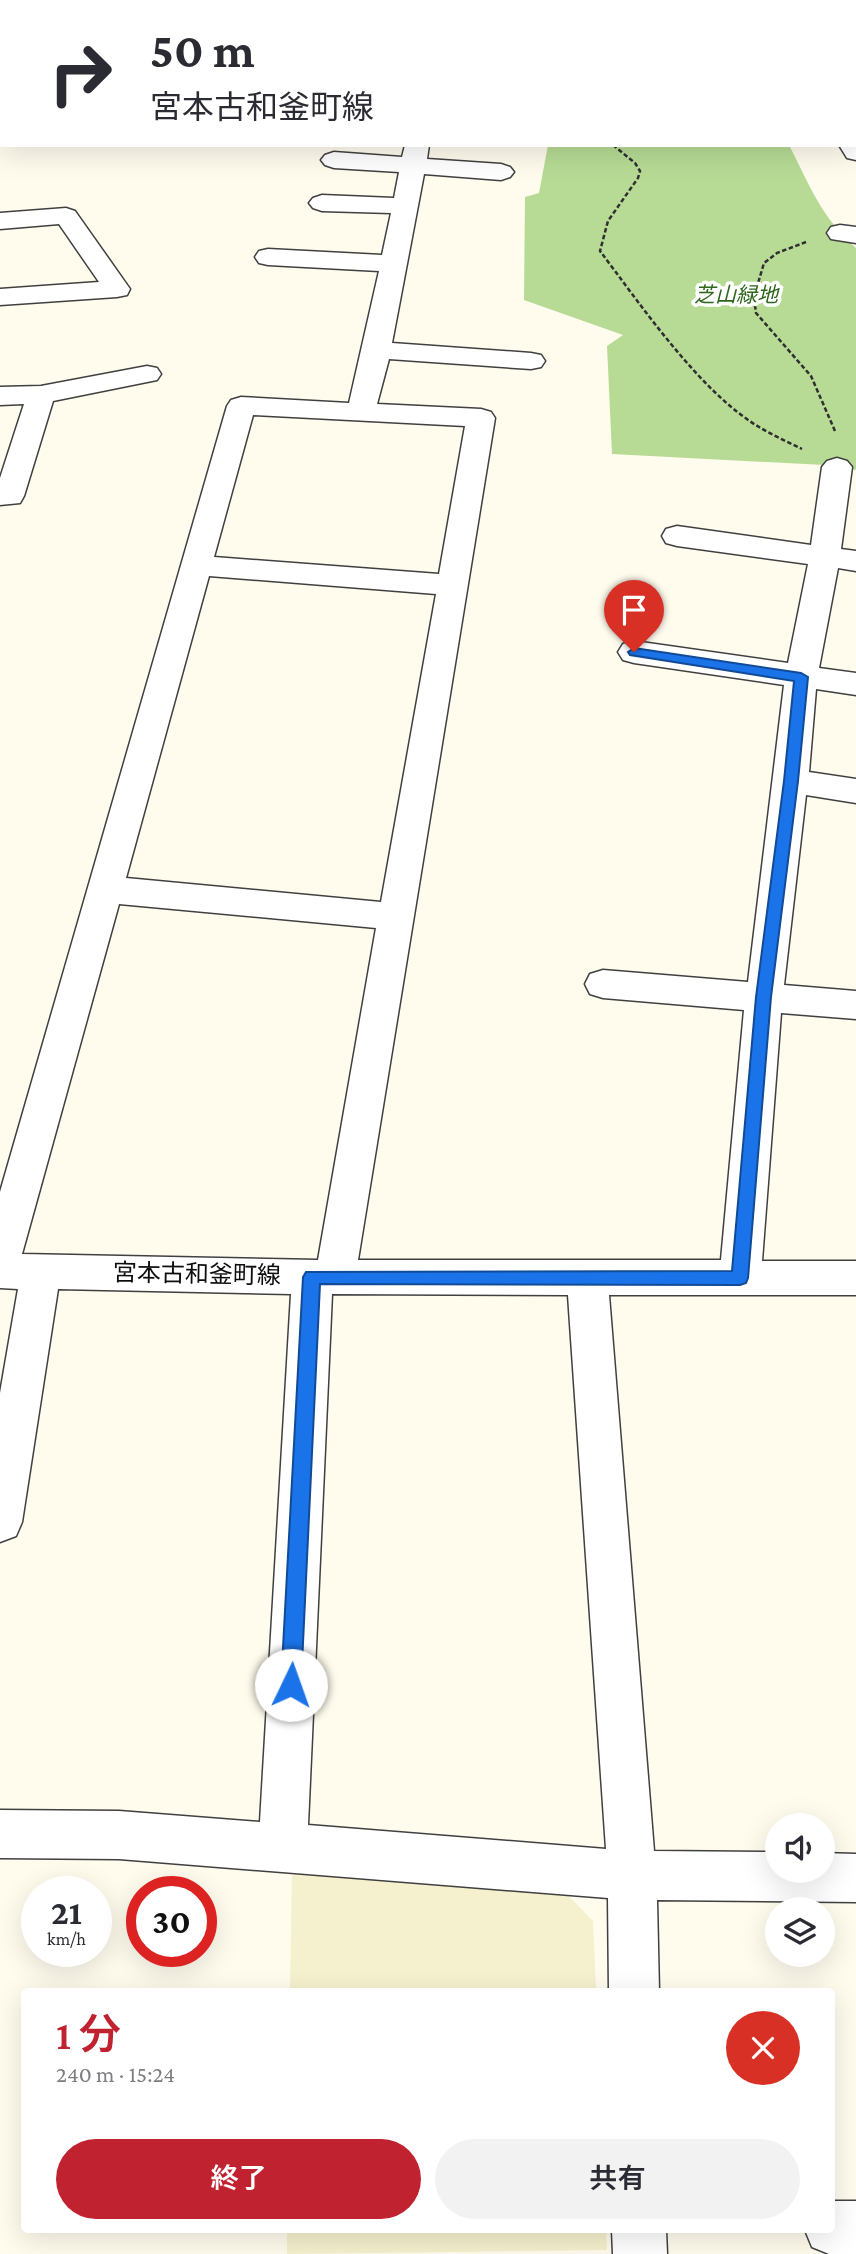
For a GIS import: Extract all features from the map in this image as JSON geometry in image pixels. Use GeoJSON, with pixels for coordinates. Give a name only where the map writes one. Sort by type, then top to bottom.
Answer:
{"type":"FeatureCollection","features":[{"type":"Feature","properties":{"kind":"street"},"geometry":{"type":"LineString","coordinates":[[334,160],[415,156],[501,172]]}},
{"type":"Feature","properties":{"kind":"street"},"geometry":{"type":"LineString","coordinates":[[361,412],[377,350],[415,156]]}},
{"type":"Feature","properties":{"kind":"street"},"geometry":{"type":"LineString","coordinates":[[322,203],[404,206]]}},
{"type":"Feature","properties":{"kind":"street"},"geometry":{"type":"LineString","coordinates":[[0,221],[66,216],[117,289],[0,297]]}},
{"type":"Feature","properties":{"kind":"street"},"geometry":{"type":"LineString","coordinates":[[268,257],[392,264]]}},
{"type":"Feature","properties":{"kind":"street"},"geometry":{"type":"LineString","coordinates":[[377,350],[531,361]]}},
{"type":"Feature","properties":{"kind":"street"},"geometry":{"type":"LineString","coordinates":[[0,396],[41,395],[147,374]]}},
{"type":"Feature","properties":{"kind":"street"},"geometry":{"type":"LineString","coordinates":[[0,496],[9,496],[41,395]]}},
{"type":"Feature","properties":{"kind":"street"},"geometry":{"type":"LineString","coordinates":[[0,1262],[241,406],[481,418],[451,585],[398,917],[323,1276],[283,1846]]}},
{"type":"Feature","properties":{"kind":"street"},"geometry":{"type":"LineString","coordinates":[[740,1278],[764,997],[801,677],[840,558],[836,467]]}},
{"type":"Feature","properties":{"kind":"street"},"geometry":{"type":"LineString","coordinates":[[677,536],[840,558]]}},
{"type":"Feature","properties":{"kind":"street"},"geometry":{"type":"LineString","coordinates":[[195,565],[451,585]]}},
{"type":"Feature","properties":{"kind":"street"},"geometry":{"type":"LineString","coordinates":[[634,652],[856,684]]}},
{"type":"Feature","properties":{"kind":"street"},"geometry":{"type":"LineString","coordinates":[[791,781],[856,791]]}},
{"type":"Feature","properties":{"kind":"street"},"geometry":{"type":"LineString","coordinates":[[103,890],[398,917]]}},
{"type":"Feature","properties":{"kind":"street"},"geometry":{"type":"LineString","coordinates":[[603,984],[856,1005]]}},
{"type":"Feature","properties":{"kind":"street","name":"宮本古和釜町線"},"geometry":{"type":"LineString","coordinates":[[0,1271],[323,1276],[856,1278]]}},
{"type":"Feature","properties":{"kind":"street"},"geometry":{"type":"LineString","coordinates":[[0,1522],[41,1271]]}},
{"type":"Feature","properties":{"kind":"street"},"geometry":{"type":"LineString","coordinates":[[587,1276],[632,1875],[634,1988]]}},
{"type":"Feature","properties":{"kind":"street"},"geometry":{"type":"LineString","coordinates":[[0,1834],[118,1835],[632,1875],[856,1878]]}},
{"type":"Feature","properties":{"kind":"street"},"geometry":{"type":"LineString","coordinates":[[835,2228],[856,2228]]}},
{"type":"Feature","properties":{"kind":"street"},"geometry":{"type":"LineString","coordinates":[[639,2233],[640,2254]]}},
{"type":"Feature","properties":{"kind":"path"},"geometry":{"type":"LineString","coordinates":[[615,147],[635,163],[640,171],[605,226],[600,237],[600,251],[657,326],[718,395],[757,426],[836,467],[835,430],[823,399],[810,376],[756,313],[754,297],[764,263],[777,253],[796,244],[848,234]]}},
{"type":"Feature","properties":{"kind":"shaded area"},"geometry":{"type":"Polygon","coordinates":[[[292,1875],[558,1885],[593,1921],[596,1988],[290,1988],[292,1875]]]}},
{"type":"Feature","properties":{"kind":"shaded area"},"geometry":{"type":"Polygon","coordinates":[[[287,2233],[606,2233],[607,2250],[287,2254],[287,2233]]]}},
{"type":"Feature","properties":{"kind":"green space","name":"芝山緑地"},"geometry":{"type":"Polygon","coordinates":[[[548,147],[790,147],[825,213],[856,248],[856,470],[824,465],[612,454],[607,346],[623,335],[524,300],[525,197],[539,193],[548,147]]]}},
{"type":"Feature","properties":{"kind":"route"},"geometry":{"type":"LineString","coordinates":[[291,1685],[312,1277],[740,1278],[764,997],[801,677],[634,652]]}}]}
